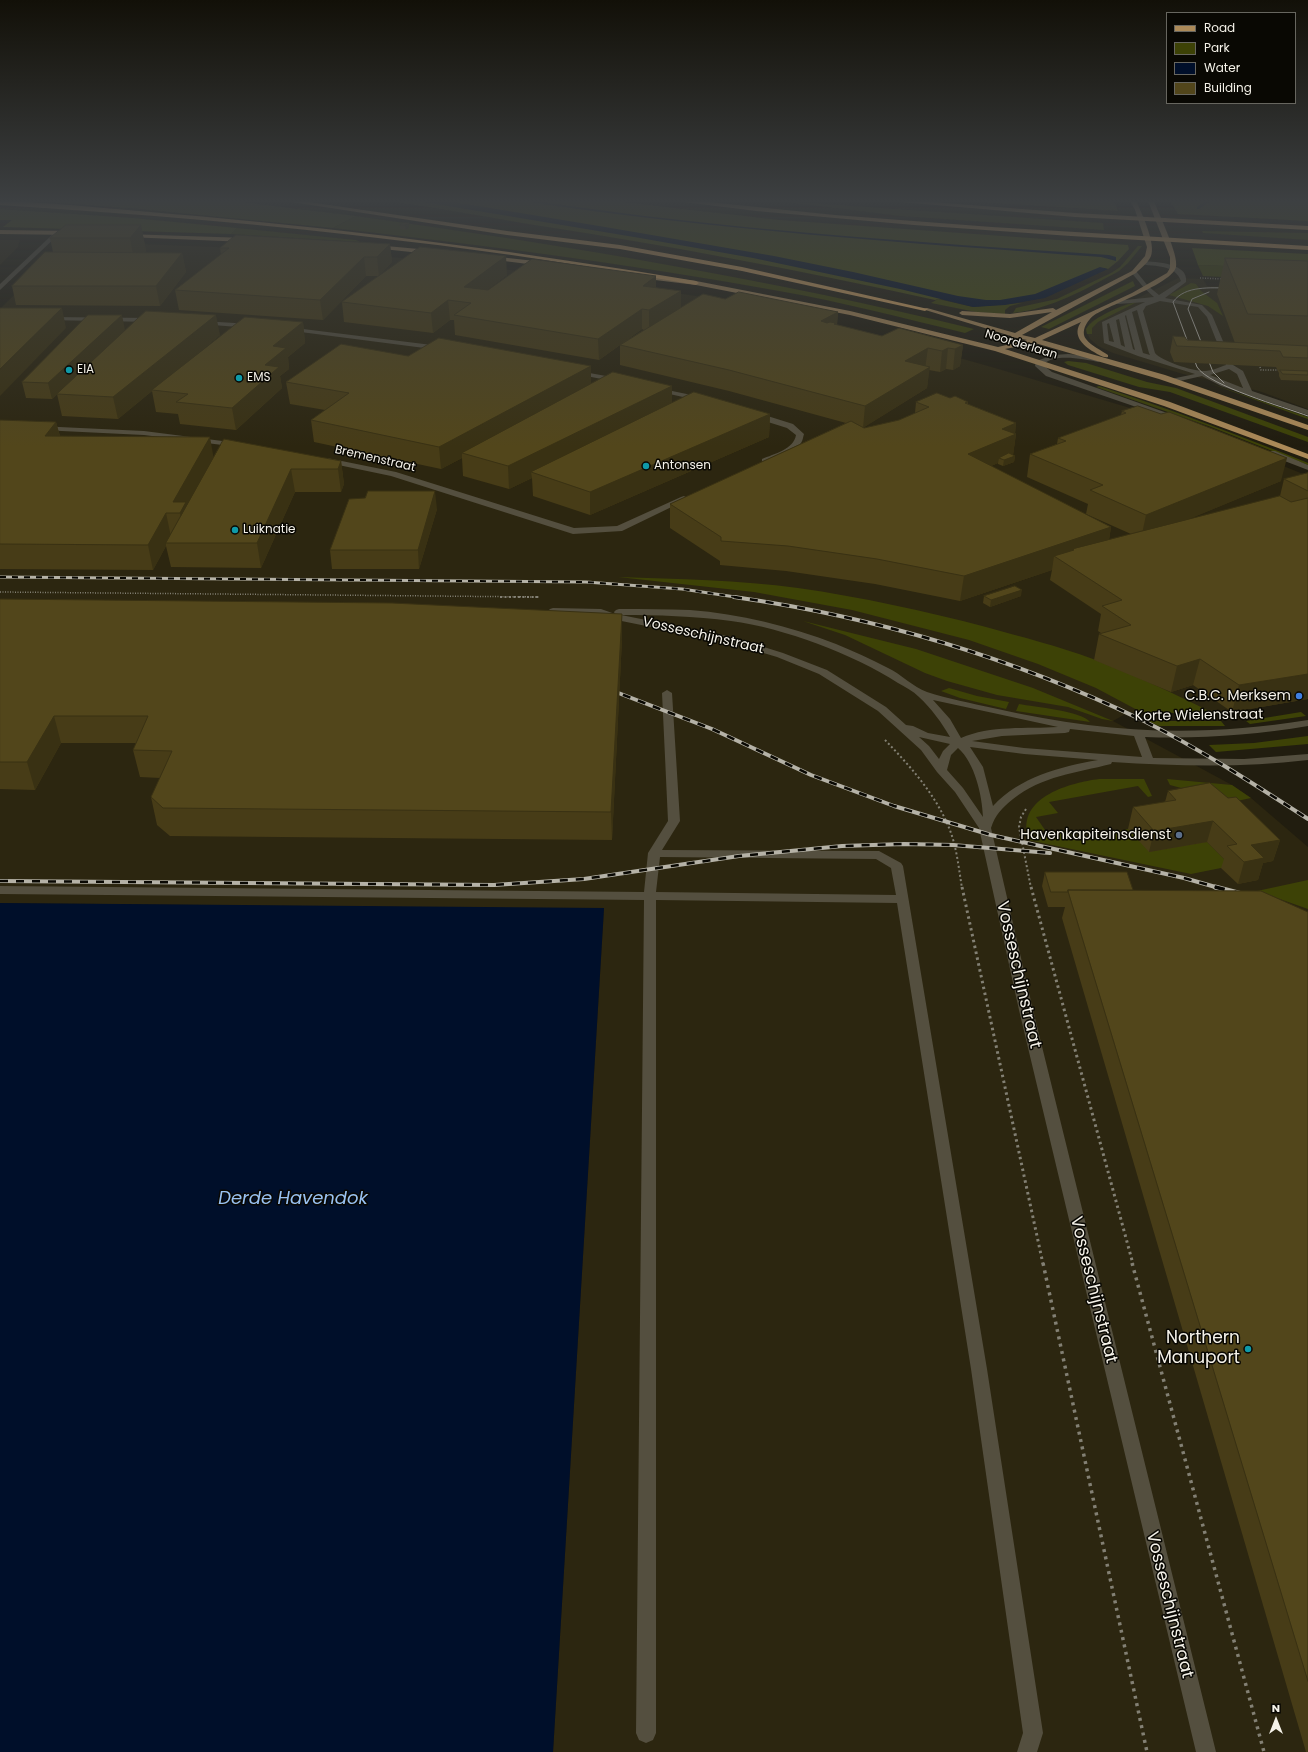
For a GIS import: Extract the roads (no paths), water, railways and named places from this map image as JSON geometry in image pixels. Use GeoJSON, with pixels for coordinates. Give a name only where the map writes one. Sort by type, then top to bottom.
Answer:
{"type":"FeatureCollection","features":[{"type":"Feature","properties":{"kind":"highway","name":"Noorderlaan"},"geometry":{"type":"LineString","coordinates":[[807,283],[925,309]]}},
{"type":"Feature","properties":{"kind":"main road","name":"Noorderlaan"},"geometry":{"type":"LineString","coordinates":[[696,283],[850,313],[997,349],[1167,404],[1306,456]]}},
{"type":"Feature","properties":{"kind":"main road"},"geometry":{"type":"LineString","coordinates":[[997,349],[1016,334],[1113,283]]}},
{"type":"Feature","properties":{"kind":"main road"},"geometry":{"type":"LineString","coordinates":[[997,349],[1037,340],[1118,302],[1154,283]]}},
{"type":"Feature","properties":{"kind":"main road"},"geometry":{"type":"LineString","coordinates":[[925,309],[980,315],[1010,316],[1033,314],[1066,307]]}},
{"type":"Feature","properties":{"kind":"main road","name":"Noorderlaan"},"geometry":{"type":"LineString","coordinates":[[925,309],[1037,340],[1174,381],[1308,428]]}},
{"type":"Feature","properties":{"kind":"main road"},"geometry":{"type":"LineString","coordinates":[[1092,314],[1081,324],[1081,336],[1085,342],[1093,348],[1119,364]]}},
{"type":"Feature","properties":{"kind":"street"},"geometry":{"type":"LineString","coordinates":[[1143,283],[1160,299]]}},
{"type":"Feature","properties":{"kind":"street"},"geometry":{"type":"LineString","coordinates":[[1183,283],[1166,293],[1160,299],[1112,318],[1104,323],[1106,342],[1140,355],[1201,373],[1308,414]]}},
{"type":"Feature","properties":{"kind":"street"},"geometry":{"type":"LineString","coordinates":[[1118,302],[1160,299],[1200,306],[1210,316],[1230,366],[1240,373],[1248,391]]}},
{"type":"Feature","properties":{"kind":"street"},"geometry":{"type":"LineString","coordinates":[[1143,306],[1140,311],[1152,353],[1156,359],[1162,362]]}},
{"type":"Feature","properties":{"kind":"street"},"geometry":{"type":"LineString","coordinates":[[1129,312],[1140,355]]}},
{"type":"Feature","properties":{"kind":"street"},"geometry":{"type":"LineString","coordinates":[[1121,315],[1130,351]]}},
{"type":"Feature","properties":{"kind":"street"},"geometry":{"type":"LineString","coordinates":[[1112,318],[1118,347]]}},
{"type":"Feature","properties":{"kind":"street"},"geometry":{"type":"LineString","coordinates":[[39,319],[158,321]]}},
{"type":"Feature","properties":{"kind":"street"},"geometry":{"type":"LineString","coordinates":[[195,323],[258,327]]}},
{"type":"Feature","properties":{"kind":"street"},"geometry":{"type":"LineString","coordinates":[[280,329],[365,338],[448,350]]}},
{"type":"Feature","properties":{"kind":"street"},"geometry":{"type":"LineString","coordinates":[[1119,364],[1072,355],[1062,355],[1046,359],[1039,363],[1039,366],[1049,374],[1190,422]]}},
{"type":"Feature","properties":{"kind":"street"},"geometry":{"type":"LineString","coordinates":[[1174,381],[1201,373],[1213,372],[1230,366]]}},
{"type":"Feature","properties":{"kind":"street"},"geometry":{"type":"LineString","coordinates":[[565,370],[623,382]]}},
{"type":"Feature","properties":{"kind":"street"},"geometry":{"type":"LineString","coordinates":[[646,387],[707,401]]}},
{"type":"Feature","properties":{"kind":"street"},"geometry":{"type":"LineString","coordinates":[[751,414],[790,426],[800,434],[799,442],[792,448],[756,465]]}},
{"type":"Feature","properties":{"kind":"street"},"geometry":{"type":"LineString","coordinates":[[29,427],[144,433],[247,446]]}},
{"type":"Feature","properties":{"kind":"street"},"geometry":{"type":"LineString","coordinates":[[1268,452],[1308,468]]}},
{"type":"Feature","properties":{"kind":"street","name":"Bremenstraat"},"geometry":{"type":"LineString","coordinates":[[317,458],[393,474],[573,531],[619,530],[691,496]]}},
{"type":"Feature","properties":{"kind":"street","name":"Vosseschijnstraat"},"geometry":{"type":"LineString","coordinates":[[547,611],[690,613],[733,618],[778,628],[832,646],[878,667],[922,694],[946,722],[960,743],[970,753],[978,767],[987,822],[1028,1018],[1206,1752]]}},
{"type":"Feature","properties":{"kind":"street","name":"Vosseschijnstraat"},"geometry":{"type":"LineString","coordinates":[[593,612],[732,640],[780,655],[823,672],[882,709],[925,748],[941,770],[987,822]]}},
{"type":"Feature","properties":{"kind":"street"},"geometry":{"type":"LineString","coordinates":[[646,1733],[650,896],[654,854],[674,822],[667,693]]}},
{"type":"Feature","properties":{"kind":"street","name":"Korte Wielenstraat"},"geometry":{"type":"LineString","coordinates":[[922,694],[1010,715],[1091,729],[1138,734],[1244,733],[1308,724]]}},
{"type":"Feature","properties":{"kind":"street"},"geometry":{"type":"LineString","coordinates":[[882,709],[915,732],[929,737],[1013,751],[1128,759],[1220,762],[1308,756]]}},
{"type":"Feature","properties":{"kind":"street","name":"Korte Wielenstraat"},"geometry":{"type":"LineString","coordinates":[[941,770],[947,752],[960,743],[982,735],[1023,730],[1091,729]]}},
{"type":"Feature","properties":{"kind":"street"},"geometry":{"type":"LineString","coordinates":[[1138,734],[1149,760]]}},
{"type":"Feature","properties":{"kind":"street"},"geometry":{"type":"LineString","coordinates":[[987,822],[1001,801],[1018,789],[1037,779],[1076,767],[1128,759]]}},
{"type":"Feature","properties":{"kind":"street"},"geometry":{"type":"LineString","coordinates":[[654,854],[879,855],[897,866],[979,1369],[1033,1733],[1027,1752]]}},
{"type":"Feature","properties":{"kind":"street"},"geometry":{"type":"LineString","coordinates":[[0,890],[902,899]]}},
{"type":"Feature","properties":{"kind":"water"},"geometry":{"type":"Polygon","coordinates":[[[870,283],[900,283],[958,296],[986,300],[1000,300],[1035,294],[1062,283],[1078,283],[1045,298],[1005,305],[973,307],[870,283]]]}},
{"type":"Feature","properties":{"kind":"water","name":"Derde Havendok"},"geometry":{"type":"Polygon","coordinates":[[[0,903],[604,908],[553,1752],[0,1752],[0,903]]]}},
{"type":"Feature","properties":{"kind":"tram line"},"geometry":{"type":"LineString","coordinates":[[1230,288],[1191,290],[1184,293],[1173,302],[1197,367],[1204,374],[1231,388],[1265,402],[1308,416]]}},
{"type":"Feature","properties":{"kind":"tram line"},"geometry":{"type":"LineString","coordinates":[[1209,292],[1192,299],[1188,309],[1213,372],[1224,383]]}},
{"type":"Feature","properties":{"kind":"railway"},"geometry":{"type":"LineString","coordinates":[[0,577],[586,582],[682,589],[742,598]]}},
{"type":"Feature","properties":{"kind":"railway"},"geometry":{"type":"LineString","coordinates":[[734,597],[787,605],[891,628],[994,659],[1044,677],[1164,731],[1226,767],[1308,819]]}},
{"type":"Feature","properties":{"kind":"railway"},"geometry":{"type":"LineString","coordinates":[[608,689],[712,729],[811,775],[894,806],[991,835],[1184,878],[1219,888]]}},
{"type":"Feature","properties":{"kind":"railway"},"geometry":{"type":"LineString","coordinates":[[0,881],[494,885],[584,879],[739,856],[842,846],[904,844],[953,845],[1050,853]]}},
{"type":"Feature","properties":{"kind":"railway"},"geometry":{"type":"LineString","coordinates":[[1215,887],[1242,894]]}},
{"type":"Feature","properties":{"kind":"place","name":"EIA"},"geometry":{"type":"Point","coordinates":[69,370]}},
{"type":"Feature","properties":{"kind":"place","name":"EMS"},"geometry":{"type":"Point","coordinates":[239,378]}},
{"type":"Feature","properties":{"kind":"place","name":"Antonsen"},"geometry":{"type":"Point","coordinates":[646,466]}},
{"type":"Feature","properties":{"kind":"place","name":"Luiknatie"},"geometry":{"type":"Point","coordinates":[235,530]}},
{"type":"Feature","properties":{"kind":"place","name":"C.B.C. Merksem"},"geometry":{"type":"Point","coordinates":[1299,696]}},
{"type":"Feature","properties":{"kind":"place","name":"Havenkapiteinsdienst"},"geometry":{"type":"Point","coordinates":[1179,835]}},
{"type":"Feature","properties":{"kind":"place","name":"Northern Manuport"},"geometry":{"type":"Point","coordinates":[1248,1349]}}]}
